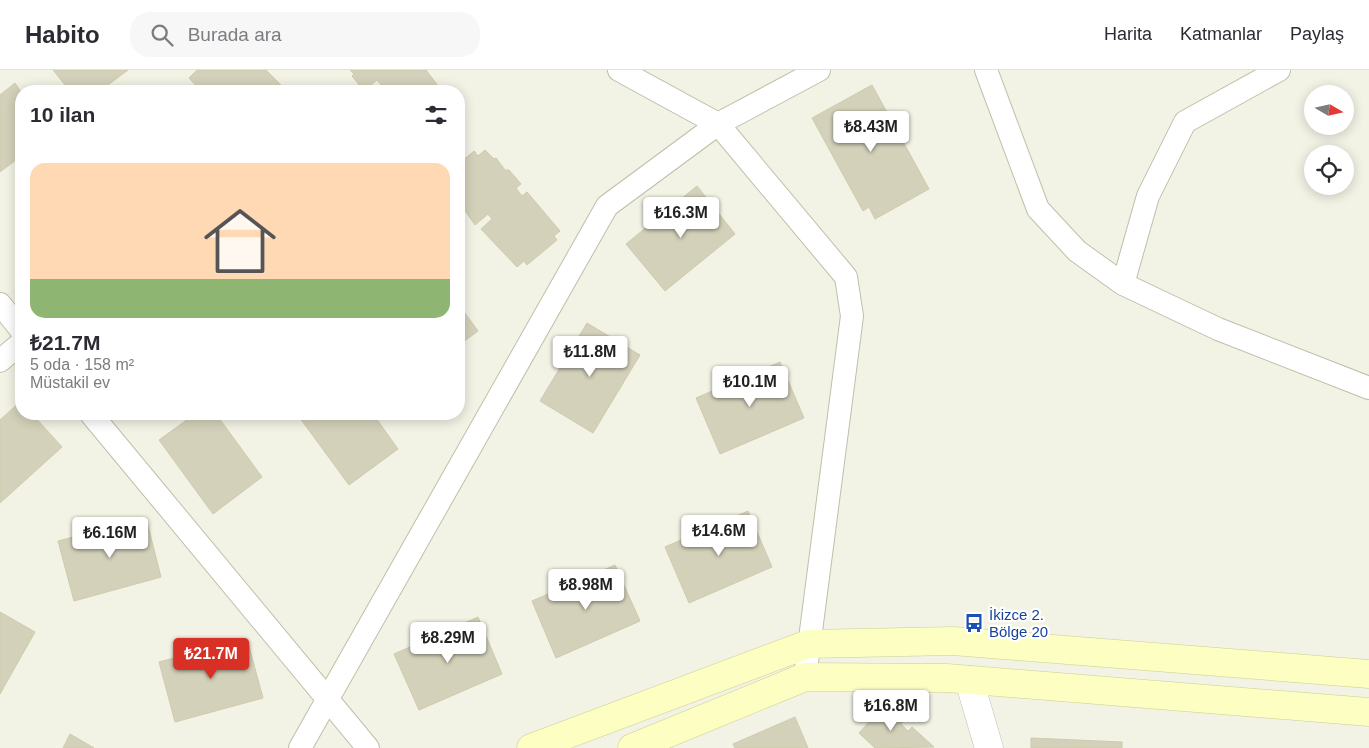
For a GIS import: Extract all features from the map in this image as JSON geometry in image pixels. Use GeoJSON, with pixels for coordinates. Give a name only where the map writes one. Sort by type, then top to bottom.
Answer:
{"type":"FeatureCollection","features":[{"type":"Feature","properties":{"kind":"main road"},"geometry":{"type":"LineString","coordinates":[[531,748],[808,644],[953,641],[1368,670]]}},
{"type":"Feature","properties":{"kind":"main road"},"geometry":{"type":"LineString","coordinates":[[632,748],[805,677],[969,680],[1369,712]]}},
{"type":"Feature","properties":{"kind":"street"},"geometry":{"type":"LineString","coordinates":[[619,70],[718,124],[846,277],[852,316],[805,677]]}},
{"type":"Feature","properties":{"kind":"street"},"geometry":{"type":"LineString","coordinates":[[300,748],[607,206],[718,124],[819,70]]}},
{"type":"Feature","properties":{"kind":"street"},"geometry":{"type":"LineString","coordinates":[[986,70],[1038,209],[1077,251],[1123,284],[1218,329],[1369,388]]}},
{"type":"Feature","properties":{"kind":"street"},"geometry":{"type":"LineString","coordinates":[[1123,284],[1148,196],[1184,122],[1279,70]]}},
{"type":"Feature","properties":{"kind":"street"},"geometry":{"type":"LineString","coordinates":[[0,304],[15,323]]}},
{"type":"Feature","properties":{"kind":"street"},"geometry":{"type":"LineString","coordinates":[[0,361],[15,347]]}},
{"type":"Feature","properties":{"kind":"street"},"geometry":{"type":"LineString","coordinates":[[96,420],[368,748]]}},
{"type":"Feature","properties":{"kind":"street"},"geometry":{"type":"LineString","coordinates":[[969,680],[988,748]]}},
{"type":"Feature","properties":{"kind":"building"},"geometry":{"type":"Polygon","coordinates":[[[53,70],[128,70],[108,85],[65,85],[53,70]]]}},
{"type":"Feature","properties":{"kind":"building"},"geometry":{"type":"Polygon","coordinates":[[[197,70],[266,70],[281,85],[195,85],[189,78],[197,70]]]}},
{"type":"Feature","properties":{"kind":"building"},"geometry":{"type":"Polygon","coordinates":[[[350,70],[426,70],[437,85],[381,85],[377,80],[371,85],[359,85],[352,76],[354,74],[350,70]]]}},
{"type":"Feature","properties":{"kind":"building"},"geometry":{"type":"Polygon","coordinates":[[[15,83],[15,161],[0,172],[0,95],[15,83]]]}},
{"type":"Feature","properties":{"kind":"building"},"geometry":{"type":"Polygon","coordinates":[[[872,85],[929,189],[875,219],[869,207],[863,211],[812,118],[872,85]]]}},
{"type":"Feature","properties":{"kind":"building"},"geometry":{"type":"Polygon","coordinates":[[[485,150],[494,159],[496,158],[505,170],[509,170],[521,184],[516,188],[522,196],[527,192],[560,231],[554,236],[557,240],[527,265],[524,261],[517,267],[481,229],[492,219],[488,214],[475,225],[465,211],[465,159],[474,151],[478,156],[485,150]]]}},
{"type":"Feature","properties":{"kind":"building"},"geometry":{"type":"Polygon","coordinates":[[[697,186],[735,234],[665,291],[626,244],[697,186]]]}},
{"type":"Feature","properties":{"kind":"building"},"geometry":{"type":"Polygon","coordinates":[[[465,313],[478,331],[465,341],[465,313]]]}},
{"type":"Feature","properties":{"kind":"building"},"geometry":{"type":"Polygon","coordinates":[[[587,323],[640,355],[593,433],[540,401],[587,323]]]}},
{"type":"Feature","properties":{"kind":"building"},"geometry":{"type":"Polygon","coordinates":[[[780,362],[804,418],[720,454],[696,398],[780,362]]]}},
{"type":"Feature","properties":{"kind":"building"},"geometry":{"type":"Polygon","coordinates":[[[15,406],[15,420],[37,420],[62,447],[0,503],[0,420],[15,406]]]}},
{"type":"Feature","properties":{"kind":"building"},"geometry":{"type":"Polygon","coordinates":[[[187,420],[220,420],[262,477],[213,514],[159,440],[187,420]]]}},
{"type":"Feature","properties":{"kind":"building"},"geometry":{"type":"Polygon","coordinates":[[[301,420],[377,420],[398,449],[349,485],[301,420]]]}},
{"type":"Feature","properties":{"kind":"building"},"geometry":{"type":"Polygon","coordinates":[[[748,511],[772,567],[689,603],[665,547],[748,511]]]}},
{"type":"Feature","properties":{"kind":"building"},"geometry":{"type":"Polygon","coordinates":[[[146,518],[161,577],[74,601],[58,541],[146,518]]]}},
{"type":"Feature","properties":{"kind":"building"},"geometry":{"type":"Polygon","coordinates":[[[615,565],[640,621],[556,658],[532,601],[615,565]]]}},
{"type":"Feature","properties":{"kind":"building"},"geometry":{"type":"Polygon","coordinates":[[[0,612],[35,632],[0,694],[0,612]]]}},
{"type":"Feature","properties":{"kind":"building"},"geometry":{"type":"Polygon","coordinates":[[[478,617],[502,674],[419,710],[394,654],[478,617]]]}},
{"type":"Feature","properties":{"kind":"building"},"geometry":{"type":"Polygon","coordinates":[[[247,639],[263,698],[175,722],[159,662],[247,639]]]}},
{"type":"Feature","properties":{"kind":"building"},"geometry":{"type":"Polygon","coordinates":[[[884,705],[903,722],[901,724],[908,731],[912,727],[934,747],[875,748],[859,733],[884,705]]]}},
{"type":"Feature","properties":{"kind":"building"},"geometry":{"type":"Polygon","coordinates":[[[795,717],[808,748],[735,748],[733,744],[795,717]]]}},
{"type":"Feature","properties":{"kind":"building"},"geometry":{"type":"Polygon","coordinates":[[[70,734],[94,748],[63,748],[70,734]]]}},
{"type":"Feature","properties":{"kind":"building"},"geometry":{"type":"Polygon","coordinates":[[[1031,738],[1122,742],[1122,748],[1031,748],[1031,738]]]}},
{"type":"Feature","properties":{"kind":"place","name":"İkizce 2. Bölge 20"},"geometry":{"type":"Point","coordinates":[974,623]}}]}
